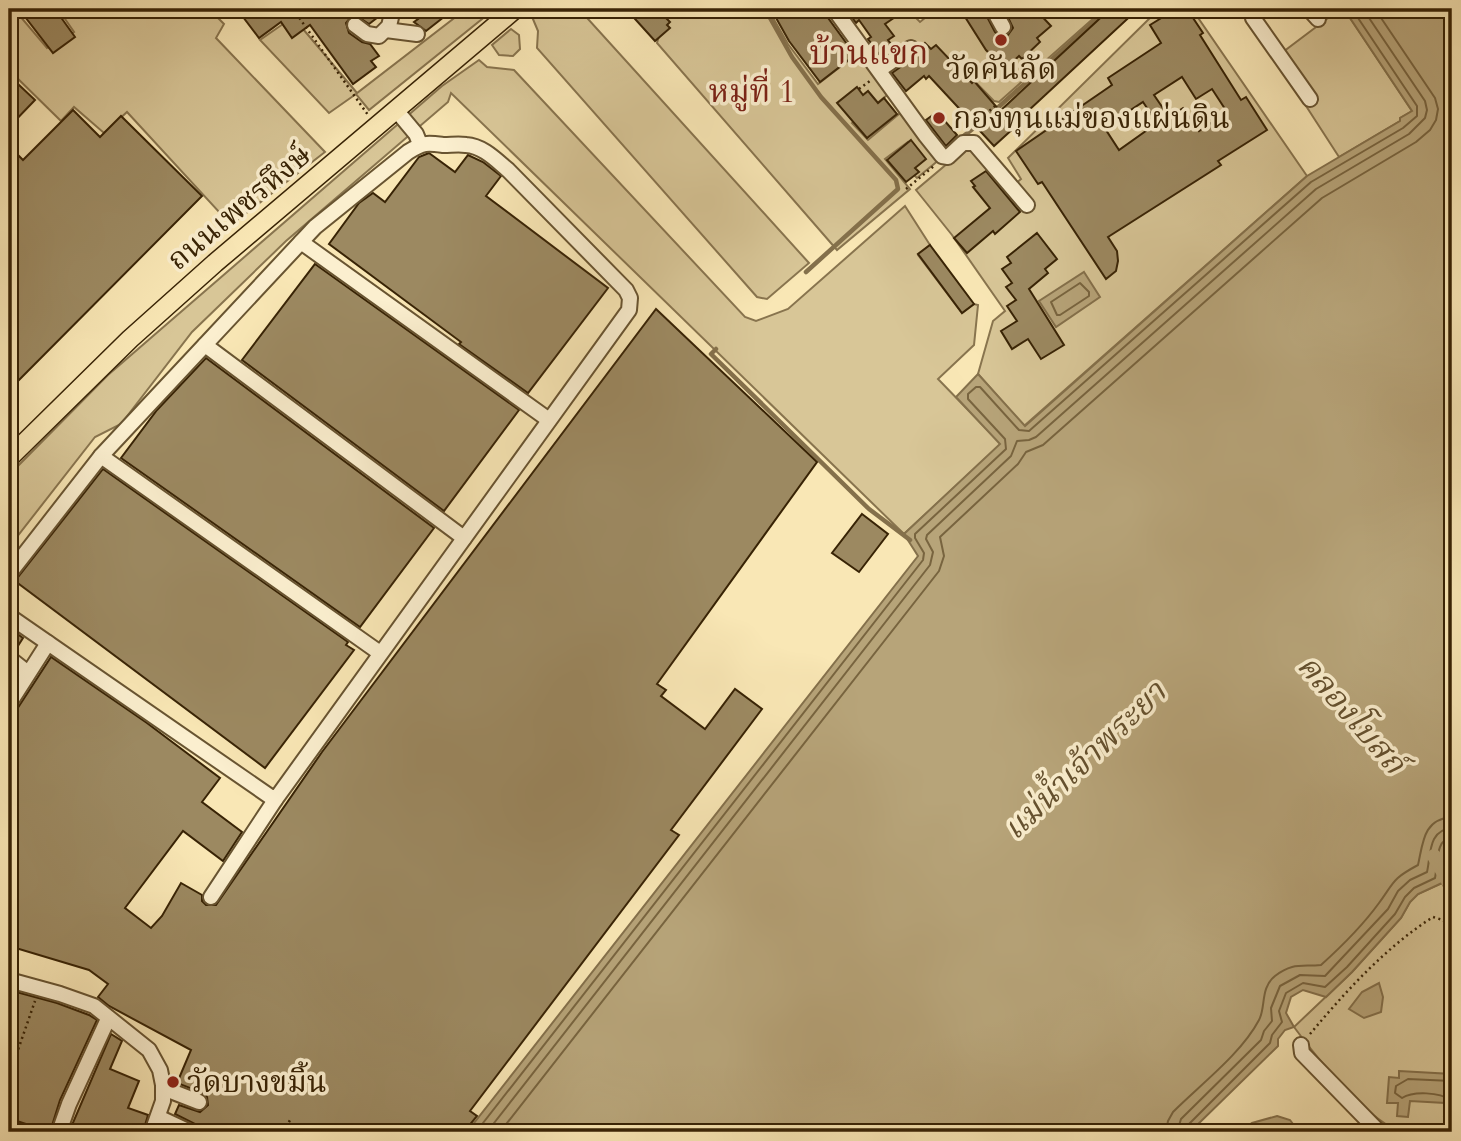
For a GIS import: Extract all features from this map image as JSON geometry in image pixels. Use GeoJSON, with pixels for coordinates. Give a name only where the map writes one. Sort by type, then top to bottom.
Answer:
{"type":"FeatureCollection","features":[{"type":"Feature","properties":{"kind":"main road","name":"ถนนเพชรหึงษ์"},"geometry":{"type":"LineString","coordinates":[[9,458],[139,331],[396,110],[505,12]]}},
{"type":"Feature","properties":{"kind":"street"},"geometry":{"type":"LineString","coordinates":[[387,30],[393,9]]}},
{"type":"Feature","properties":{"kind":"street"},"geometry":{"type":"LineString","coordinates":[[834,9],[926,136],[945,157],[963,143],[974,143],[1027,205]]}},
{"type":"Feature","properties":{"kind":"street"},"geometry":{"type":"LineString","coordinates":[[993,9],[1003,27]]}},
{"type":"Feature","properties":{"kind":"street"},"geometry":{"type":"LineString","coordinates":[[1261,9],[1253,18],[1310,99]]}},
{"type":"Feature","properties":{"kind":"street"},"geometry":{"type":"LineString","coordinates":[[355,25],[376,37],[387,30],[417,34]]}},
{"type":"Feature","properties":{"kind":"street"},"geometry":{"type":"LineString","coordinates":[[879,70],[911,48]]}},
{"type":"Feature","properties":{"kind":"street"},"geometry":{"type":"LineString","coordinates":[[396,110],[412,128],[420,144]]}},
{"type":"Feature","properties":{"kind":"street"},"geometry":{"type":"LineString","coordinates":[[9,574],[101,456],[315,227],[420,144],[432,142],[442,145],[466,145],[479,148],[489,155],[517,179],[626,290],[630,298],[629,310],[275,800],[211,897]]}},
{"type":"Feature","properties":{"kind":"street"},"geometry":{"type":"LineString","coordinates":[[301,242],[549,419]]}},
{"type":"Feature","properties":{"kind":"street"},"geometry":{"type":"LineString","coordinates":[[205,345],[464,538]]}},
{"type":"Feature","properties":{"kind":"street"},"geometry":{"type":"LineString","coordinates":[[101,456],[380,653]]}},
{"type":"Feature","properties":{"kind":"street"},"geometry":{"type":"LineString","coordinates":[[9,616],[275,800]]}},
{"type":"Feature","properties":{"kind":"street"},"geometry":{"type":"LineString","coordinates":[[9,704],[48,643]]}},
{"type":"Feature","properties":{"kind":"street"},"geometry":{"type":"LineString","coordinates":[[9,658],[28,673]]}},
{"type":"Feature","properties":{"kind":"street"},"geometry":{"type":"LineString","coordinates":[[9,981],[94,1006],[149,1050],[160,1070],[163,1088],[163,1101],[152,1132]]}},
{"type":"Feature","properties":{"kind":"street"},"geometry":{"type":"LineString","coordinates":[[59,1132],[108,1019]]}},
{"type":"Feature","properties":{"kind":"street"},"geometry":{"type":"LineString","coordinates":[[1300,1045],[1302,1053],[1379,1132]]}},
{"type":"Feature","properties":{"kind":"street"},"geometry":{"type":"LineString","coordinates":[[163,1088],[199,1102]]}},
{"type":"Feature","properties":{"kind":"street"},"geometry":{"type":"LineString","coordinates":[[158,1117],[190,1132]]}},
{"type":"Feature","properties":{"kind":"path"},"geometry":{"type":"LineString","coordinates":[[293,9],[370,117]]}},
{"type":"Feature","properties":{"kind":"path"},"geometry":{"type":"LineString","coordinates":[[967,131],[995,106]]}},
{"type":"Feature","properties":{"kind":"path"},"geometry":{"type":"LineString","coordinates":[[906,189],[945,157]]}},
{"type":"Feature","properties":{"kind":"path"},"geometry":{"type":"LineString","coordinates":[[1300,1045],[1365,974],[1416,928],[1433,917],[1443,920],[1452,929]]}},
{"type":"Feature","properties":{"kind":"path"},"geometry":{"type":"LineString","coordinates":[[11,1070],[39,988]]}},
{"type":"Feature","properties":{"kind":"path"},"geometry":{"type":"LineString","coordinates":[[284,1132],[290,1120]]}},
{"type":"Feature","properties":{"kind":"shaded area"},"geometry":{"type":"Polygon","coordinates":[[[9,9],[14,9],[47,48],[74,32],[63,16],[73,9],[116,9],[121,16],[131,9],[209,9],[224,24],[216,38],[325,152],[231,225],[127,112],[104,133],[74,107],[61,121],[9,70],[9,9]]]}},
{"type":"Feature","properties":{"kind":"shaded area"},"geometry":{"type":"Polygon","coordinates":[[[466,9],[483,9],[487,15],[369,110],[356,94],[329,113],[260,40],[283,24],[303,29],[357,93],[466,9]]]}},
{"type":"Feature","properties":{"kind":"shaded area"},"geometry":{"type":"Polygon","coordinates":[[[534,9],[579,9],[809,263],[767,299],[757,297],[537,48],[538,31],[530,12],[534,9]]]}},
{"type":"Feature","properties":{"kind":"shaded area"},"geometry":{"type":"Polygon","coordinates":[[[666,9],[768,9],[788,44],[818,84],[862,50],[891,92],[852,123],[868,140],[905,109],[940,159],[917,178],[909,170],[922,160],[908,142],[885,159],[910,189],[837,250],[657,43],[666,9]]]}},
{"type":"Feature","properties":{"kind":"shaded area","name":"วัดคันลัด"},"geometry":{"type":"Polygon","coordinates":[[[889,9],[907,9],[920,22],[936,9],[1104,9],[999,102],[994,101],[951,57],[946,61],[934,51],[903,63],[874,25],[889,9]]]}},
{"type":"Feature","properties":{"kind":"shaded area"},"geometry":{"type":"Polygon","coordinates":[[[1159,9],[1192,9],[1307,176],[1024,426],[978,374],[993,321],[1005,311],[952,235],[916,190],[967,147],[971,147],[1008,190],[1021,179],[1008,158],[1159,9]]]}},
{"type":"Feature","properties":{"kind":"shaded area"},"geometry":{"type":"Polygon","coordinates":[[[1323,9],[1344,9],[1412,111],[1339,157],[1275,58],[1328,18],[1323,9]]]}},
{"type":"Feature","properties":{"kind":"shaded area"},"geometry":{"type":"Polygon","coordinates":[[[511,29],[519,35],[520,49],[513,56],[499,55],[492,45],[511,29]]]}},
{"type":"Feature","properties":{"kind":"shaded area"},"geometry":{"type":"Polygon","coordinates":[[[479,60],[487,67],[514,70],[745,317],[756,321],[788,309],[905,206],[930,245],[918,255],[962,313],[974,304],[978,305],[974,345],[938,379],[1001,444],[904,534],[451,93],[448,102],[286,241],[192,332],[121,424],[95,437],[9,547],[10,474],[108,375],[442,86],[479,60]]]}},
{"type":"Feature","properties":{"kind":"shaded area"},"geometry":{"type":"Polygon","coordinates":[[[1442,883],[1452,902],[1452,1132],[1409,1133],[1390,1127],[1360,1103],[1294,1027],[1352,972],[1401,918],[1418,894],[1442,883]]]}},
{"type":"Feature","properties":{"kind":"shaded area"},"geometry":{"type":"Polygon","coordinates":[[[9,1117],[45,1132],[9,1132],[9,1117]]]}},
{"type":"Feature","properties":{"kind":"water","name":"แม่น้ำเจ้าพระยา"},"geometry":{"type":"Polygon","coordinates":[[[1344,9],[1452,9],[1452,841],[1448,846],[1442,883],[1418,894],[1401,918],[1326,997],[1303,990],[1291,997],[1286,1013],[1294,1027],[1285,1030],[1278,1039],[1278,1046],[1190,1132],[467,1132],[918,556],[904,534],[1000,444],[956,397],[978,374],[1025,426],[1307,176],[1400,121],[1400,118],[1412,111],[1344,9]]]}},
{"type":"Feature","properties":{"kind":"water"},"geometry":{"type":"Polygon","coordinates":[[[1084,272],[1100,297],[1056,327],[1039,301],[1084,272]]]}},
{"type":"Feature","properties":{"kind":"water"},"geometry":{"type":"Polygon","coordinates":[[[1379,983],[1383,997],[1381,1012],[1364,1018],[1349,1009],[1362,992],[1379,983]]]}},
{"type":"Feature","properties":{"kind":"water"},"geometry":{"type":"Polygon","coordinates":[[[1399,1071],[1452,1074],[1452,1104],[1449,1105],[1449,1116],[1444,1116],[1445,1103],[1410,1101],[1408,1117],[1397,1116],[1398,1103],[1387,1103],[1389,1077],[1399,1078],[1399,1071]]]}},
{"type":"Feature","properties":{"kind":"water"},"geometry":{"type":"Polygon","coordinates":[[[1277,1116],[1290,1120],[1299,1132],[1240,1132],[1252,1123],[1277,1116]]]}},
{"type":"Feature","properties":{"kind":"building"},"geometry":{"type":"Polygon","coordinates":[[[19,9],[69,9],[60,16],[75,37],[53,53],[19,9]]]}},
{"type":"Feature","properties":{"kind":"building"},"geometry":{"type":"Polygon","coordinates":[[[237,9],[291,9],[294,13],[300,9],[383,9],[382,14],[369,24],[355,15],[346,23],[349,33],[370,44],[379,56],[371,61],[376,67],[353,84],[310,25],[292,38],[281,22],[259,38],[237,9]]]}},
{"type":"Feature","properties":{"kind":"building"},"geometry":{"type":"Polygon","coordinates":[[[409,9],[454,9],[426,31],[414,22],[418,19],[409,9]]]}},
{"type":"Feature","properties":{"kind":"building"},"geometry":{"type":"Polygon","coordinates":[[[626,9],[672,9],[664,16],[670,22],[667,25],[670,28],[655,41],[626,9]]]}},
{"type":"Feature","properties":{"kind":"building"},"geometry":{"type":"Polygon","coordinates":[[[771,9],[825,9],[826,15],[855,55],[820,82],[789,41],[771,9]]]}},
{"type":"Feature","properties":{"kind":"building"},"geometry":{"type":"Polygon","coordinates":[[[846,9],[907,9],[885,24],[894,36],[888,40],[894,48],[881,57],[859,20],[856,23],[846,9]]]}},
{"type":"Feature","properties":{"kind":"building"},"geometry":{"type":"Polygon","coordinates":[[[960,9],[983,9],[995,32],[1002,37],[1008,35],[1013,28],[1004,9],[1035,9],[1051,26],[1037,38],[1040,42],[1022,59],[1019,56],[1005,69],[986,50],[960,9]]]}},
{"type":"Feature","properties":{"kind":"building"},"geometry":{"type":"Polygon","coordinates":[[[1110,9],[1138,9],[1013,125],[1015,127],[994,146],[929,76],[926,79],[924,76],[906,91],[892,73],[916,56],[925,43],[931,49],[936,45],[972,83],[974,81],[1000,111],[1110,9]]]}},
{"type":"Feature","properties":{"kind":"building"},"geometry":{"type":"Polygon","coordinates":[[[1176,9],[1187,9],[1241,100],[1246,97],[1267,130],[1218,161],[1221,165],[1108,237],[1117,251],[1118,261],[1116,271],[1106,279],[1042,182],[1038,184],[1016,151],[1112,85],[1108,78],[1161,43],[1150,25],[1176,9]],[[1182,77],[1154,95],[1169,117],[1183,108],[1199,131],[1227,112],[1212,89],[1196,99],[1182,77]],[[1143,102],[1114,121],[1116,124],[1106,130],[1119,150],[1157,123],[1143,102]]]}},
{"type":"Feature","properties":{"kind":"building"},"geometry":{"type":"Polygon","coordinates":[[[19,85],[35,100],[9,127],[9,96],[19,85]]]}},
{"type":"Feature","properties":{"kind":"building"},"geometry":{"type":"Polygon","coordinates":[[[857,87],[863,95],[868,91],[878,103],[884,98],[897,114],[867,138],[837,103],[857,87]]]}},
{"type":"Feature","properties":{"kind":"building"},"geometry":{"type":"Polygon","coordinates":[[[73,110],[100,137],[121,116],[202,196],[9,390],[9,163],[17,154],[23,160],[73,110]]]}},
{"type":"Feature","properties":{"kind":"building"},"geometry":{"type":"Polygon","coordinates":[[[937,112],[957,135],[946,146],[926,120],[937,112]]]}},
{"type":"Feature","properties":{"kind":"building"},"geometry":{"type":"Polygon","coordinates":[[[911,140],[926,159],[915,168],[919,172],[906,182],[887,160],[911,140]]]}},
{"type":"Feature","properties":{"kind":"building"},"geometry":{"type":"Polygon","coordinates":[[[429,153],[455,172],[468,155],[483,162],[501,176],[486,196],[608,288],[528,393],[459,344],[461,342],[329,244],[359,203],[373,193],[385,202],[419,157],[429,153]]]}},
{"type":"Feature","properties":{"kind":"building"},"geometry":{"type":"Polygon","coordinates":[[[986,171],[1020,212],[995,234],[993,231],[967,253],[954,238],[990,208],[971,181],[986,171]]]}},
{"type":"Feature","properties":{"kind":"building"},"geometry":{"type":"Polygon","coordinates":[[[1037,233],[1057,259],[1045,269],[1048,273],[1029,289],[1064,345],[1041,359],[1028,339],[1012,349],[1001,331],[1017,321],[1007,306],[1016,300],[1006,287],[1012,283],[1002,269],[1011,263],[1007,257],[1037,233]]]}},
{"type":"Feature","properties":{"kind":"building"},"geometry":{"type":"Polygon","coordinates":[[[930,245],[974,304],[962,313],[918,254],[930,245]]]}},
{"type":"Feature","properties":{"kind":"building"},"geometry":{"type":"Polygon","coordinates":[[[315,264],[519,410],[444,511],[242,360],[315,264]]]}},
{"type":"Feature","properties":{"kind":"building"},"geometry":{"type":"Polygon","coordinates":[[[656,309],[817,462],[657,684],[666,690],[661,696],[705,729],[735,689],[762,709],[671,830],[679,835],[470,1111],[477,1116],[464,1132],[199,1132],[195,1124],[175,1114],[179,1105],[200,1112],[208,1105],[207,1097],[203,1093],[177,1083],[191,1050],[109,1006],[98,997],[108,984],[89,970],[9,946],[9,717],[51,657],[147,723],[220,778],[202,802],[242,832],[223,861],[183,831],[125,908],[151,928],[162,916],[181,883],[202,895],[202,901],[206,905],[216,905],[322,752],[656,309]]]}},
{"type":"Feature","properties":{"kind":"building"},"geometry":{"type":"Polygon","coordinates":[[[206,358],[434,528],[360,627],[121,458],[157,410],[206,358]]]}},
{"type":"Feature","properties":{"kind":"building"},"geometry":{"type":"Polygon","coordinates":[[[103,469],[348,642],[346,645],[354,650],[265,768],[15,581],[103,469]]]}},
{"type":"Feature","properties":{"kind":"building"},"geometry":{"type":"Polygon","coordinates":[[[862,514],[888,534],[859,572],[832,553],[862,514]]]}},
{"type":"Feature","properties":{"kind":"building"},"geometry":{"type":"Polygon","coordinates":[[[9,628],[23,638],[16,649],[9,643],[9,628]]]}},
{"type":"Feature","properties":{"kind":"building"},"geometry":{"type":"Polygon","coordinates":[[[9,990],[57,1003],[97,1020],[60,1100],[50,1132],[17,1121],[12,1132],[9,1132],[9,990]]]}},
{"type":"Feature","properties":{"kind":"building"},"geometry":{"type":"Polygon","coordinates":[[[111,1034],[122,1041],[110,1069],[139,1081],[128,1108],[148,1115],[143,1132],[69,1132],[111,1034]]]}},
{"type":"Feature","properties":{"kind":"waterway"},"geometry":{"type":"LineString","coordinates":[[765,9],[792,57],[821,97],[896,180],[898,189],[806,272]]}},
{"type":"Feature","properties":{"kind":"waterway"},"geometry":{"type":"LineString","coordinates":[[993,112],[1108,9]]}},
{"type":"Feature","properties":{"kind":"waterway"},"geometry":{"type":"LineString","coordinates":[[961,138],[979,124]]}},
{"type":"Feature","properties":{"kind":"waterway"},"geometry":{"type":"LineString","coordinates":[[716,349],[711,354],[869,509],[910,540]]}},
{"type":"Feature","properties":{"kind":"waterway","name":"คลองโบสถ์"},"geometry":{"type":"LineString","coordinates":[[1434,856],[1452,888]]}},
{"type":"Feature","properties":{"kind":"place","name":"วัดคันลัด"},"geometry":{"type":"Point","coordinates":[1001,40]}},
{"type":"Feature","properties":{"kind":"place","name":"กองทุนแม่ของแผ่นดิน"},"geometry":{"type":"Point","coordinates":[939,118]}},
{"type":"Feature","properties":{"kind":"place","name":"วัดบางขมิ้น"},"geometry":{"type":"Point","coordinates":[173,1082]}},
{"type":"Feature","properties":{"kind":"district","name":"บ้านแขก"},"geometry":{"type":"Point","coordinates":[869,52]}},
{"type":"Feature","properties":{"kind":"district","name":"หมู่ที่ 1"},"geometry":{"type":"Point","coordinates":[752,91]}}]}
